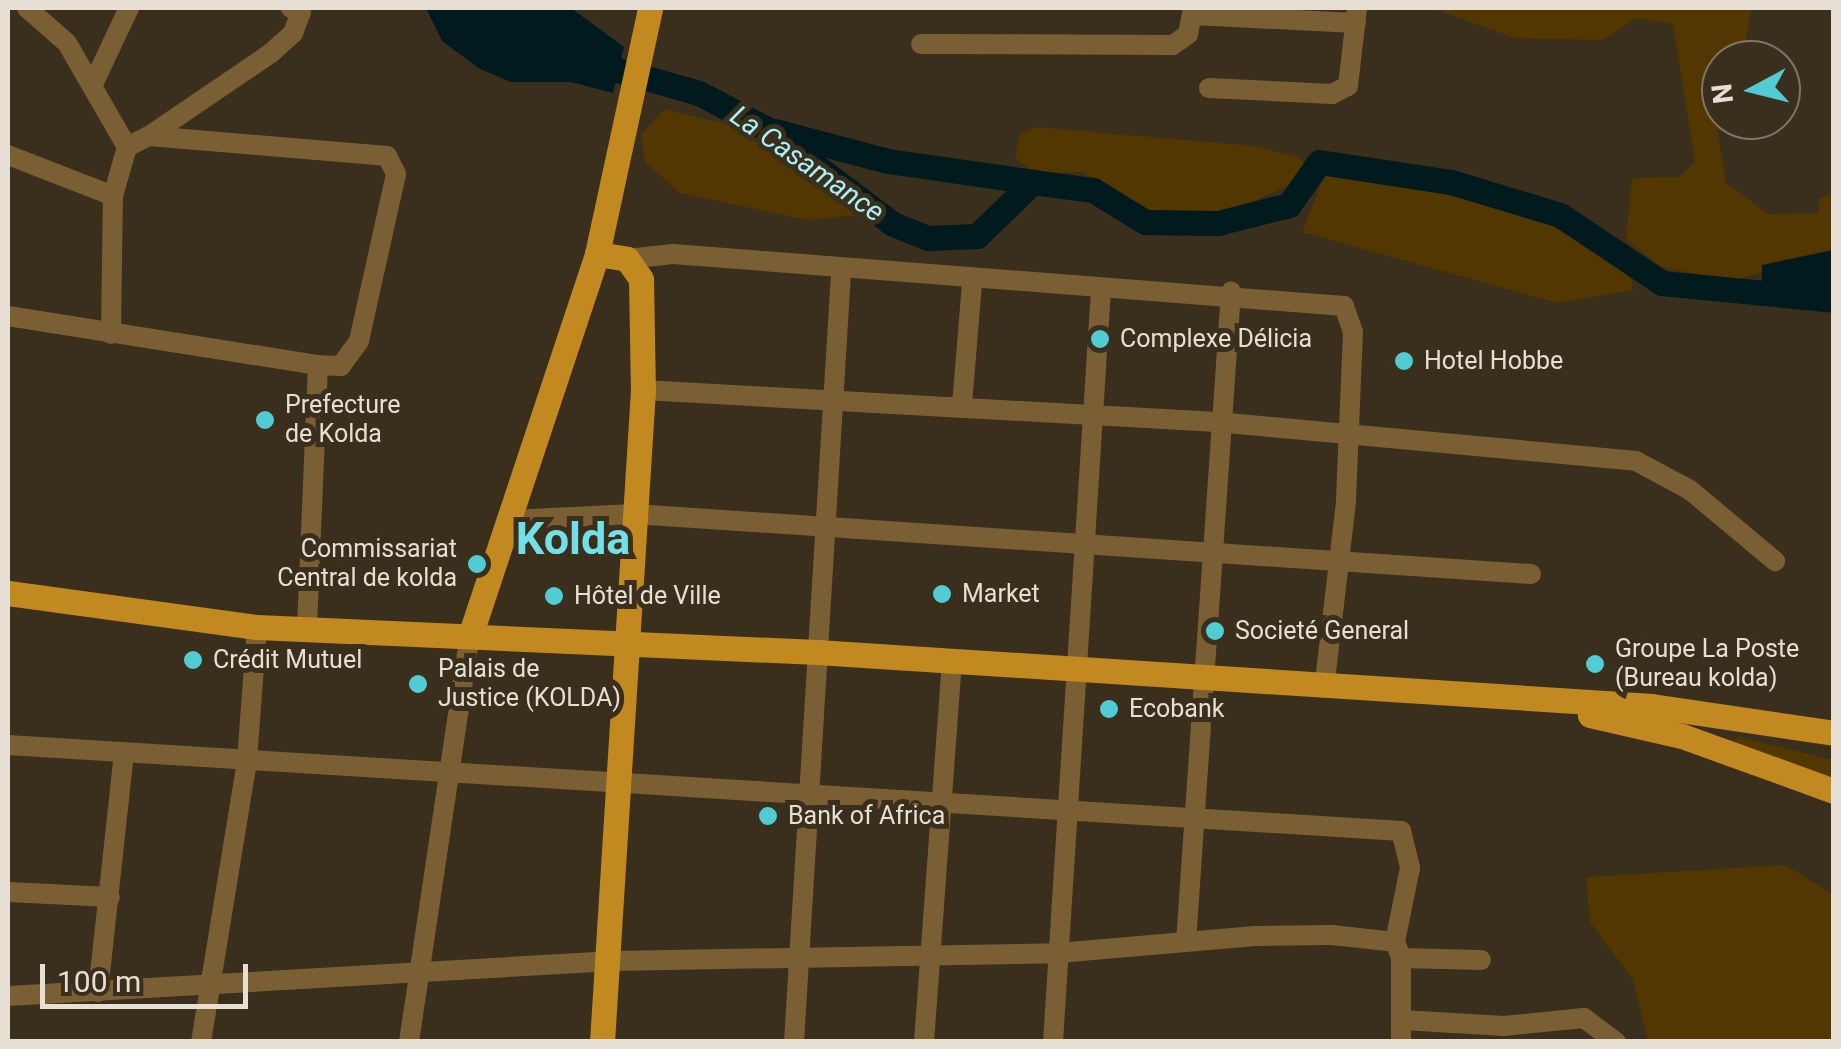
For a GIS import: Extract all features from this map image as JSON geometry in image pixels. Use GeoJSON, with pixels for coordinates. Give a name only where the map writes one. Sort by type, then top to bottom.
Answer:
{"type":"FeatureCollection","features":[{"type":"Feature","properties":{"kind":"main road"},"geometry":{"type":"LineString","coordinates":[[470,636],[596,254],[602,202],[650,8]]}},
{"type":"Feature","properties":{"kind":"main road"},"geometry":{"type":"LineString","coordinates":[[596,254],[627,259],[641,279],[643,390],[624,645],[622,778],[612,961],[602,1042]]}},
{"type":"Feature","properties":{"kind":"main road"},"geometry":{"type":"LineString","coordinates":[[8,593],[307,631],[818,652],[952,665],[1205,678],[1552,706],[1652,706],[1834,733]]}},
{"type":"Feature","properties":{"kind":"main road"},"geometry":{"type":"LineString","coordinates":[[1552,706],[1682,736],[1834,791]]}},
{"type":"Feature","properties":{"kind":"street"},"geometry":{"type":"LineString","coordinates":[[27,8],[94,82],[127,147],[112,196],[111,334]]}},
{"type":"Feature","properties":{"kind":"street"},"geometry":{"type":"LineString","coordinates":[[94,82],[129,8]]}},
{"type":"Feature","properties":{"kind":"street"},"geometry":{"type":"LineString","coordinates":[[127,147],[150,136],[271,53],[293,33],[301,12],[291,8]]}},
{"type":"Feature","properties":{"kind":"street"},"geometry":{"type":"LineString","coordinates":[[921,44],[1172,44],[1188,34],[1192,11],[1356,15],[1348,86],[1332,94],[1209,88]]}},
{"type":"Feature","properties":{"kind":"street"},"geometry":{"type":"LineString","coordinates":[[8,316],[340,366],[359,341],[396,174],[387,156],[150,136]]}},
{"type":"Feature","properties":{"kind":"street"},"geometry":{"type":"LineString","coordinates":[[8,155],[112,196]]}},
{"type":"Feature","properties":{"kind":"street"},"geometry":{"type":"LineString","coordinates":[[627,259],[674,254],[972,283],[1231,292],[1344,306],[1352,316],[1347,434],[1340,561],[1324,688]]}},
{"type":"Feature","properties":{"kind":"street"},"geometry":{"type":"LineString","coordinates":[[794,1042],[841,272]]}},
{"type":"Feature","properties":{"kind":"street"},"geometry":{"type":"LineString","coordinates":[[962,404],[972,283]]}},
{"type":"Feature","properties":{"kind":"street"},"geometry":{"type":"LineString","coordinates":[[1053,1042],[1101,290]]}},
{"type":"Feature","properties":{"kind":"street"},"geometry":{"type":"LineString","coordinates":[[1186,942],[1205,678],[1217,422],[1231,292]]}},
{"type":"Feature","properties":{"kind":"street"},"geometry":{"type":"LineString","coordinates":[[307,631],[318,365]]}},
{"type":"Feature","properties":{"kind":"street"},"geometry":{"type":"LineString","coordinates":[[643,390],[962,404],[1093,420],[1217,422],[1636,461],[1690,490],[1775,560]]}},
{"type":"Feature","properties":{"kind":"street"},"geometry":{"type":"LineString","coordinates":[[510,520],[634,514],[827,524],[1210,548],[1531,574]]}},
{"type":"Feature","properties":{"kind":"street"},"geometry":{"type":"LineString","coordinates":[[201,1042],[247,760],[256,627]]}},
{"type":"Feature","properties":{"kind":"street"},"geometry":{"type":"LineString","coordinates":[[409,1042],[444,773],[470,636]]}},
{"type":"Feature","properties":{"kind":"street"},"geometry":{"type":"LineString","coordinates":[[924,1042],[938,803],[952,665]]}},
{"type":"Feature","properties":{"kind":"street"},"geometry":{"type":"LineString","coordinates":[[8,745],[444,773],[622,778],[938,803],[1195,813],[1401,831],[1410,868],[1398,950],[1402,1031],[1584,1018],[1616,1042]]}},
{"type":"Feature","properties":{"kind":"street"},"geometry":{"type":"LineString","coordinates":[[98,992],[124,753]]}},
{"type":"Feature","properties":{"kind":"street"},"geometry":{"type":"LineString","coordinates":[[8,892],[110,898]]}},
{"type":"Feature","properties":{"kind":"street"},"geometry":{"type":"LineString","coordinates":[[8,996],[612,961],[798,962],[1058,953],[1332,935],[1398,950],[1481,960]]}},
{"type":"Feature","properties":{"kind":"street"},"geometry":{"type":"LineString","coordinates":[[1504,1026],[1521,1042]]}},
{"type":"Feature","properties":{"kind":"shaded area"},"geometry":{"type":"Polygon","coordinates":[[[1432,8],[1751,8],[1746,40],[1701,40],[1701,140],[1719,140],[1726,183],[1768,214],[1819,213],[1819,199],[1833,191],[1833,250],[1733,281],[1661,267],[1626,239],[1632,178],[1679,177],[1695,162],[1673,24],[1636,18],[1603,40],[1515,38],[1432,8]]]}},
{"type":"Feature","properties":{"kind":"shaded area"},"geometry":{"type":"Polygon","coordinates":[[[664,109],[734,126],[857,215],[807,220],[680,193],[645,162],[641,135],[664,109]]]}},
{"type":"Feature","properties":{"kind":"shaded area"},"geometry":{"type":"Polygon","coordinates":[[[1035,127],[1255,146],[1300,158],[1313,175],[1220,216],[1139,209],[1082,172],[1035,174],[1015,157],[1019,135],[1035,127]]]}},
{"type":"Feature","properties":{"kind":"shaded area"},"geometry":{"type":"Polygon","coordinates":[[[1326,171],[1530,211],[1631,275],[1633,290],[1558,303],[1302,232],[1326,171]]]}},
{"type":"Feature","properties":{"kind":"shaded area"},"geometry":{"type":"Polygon","coordinates":[[[1739,737],[1833,760],[1833,784],[1726,745],[1739,737]]]}},
{"type":"Feature","properties":{"kind":"shaded area"},"geometry":{"type":"Polygon","coordinates":[[[1785,865],[1831,893],[1833,1041],[1648,1041],[1632,978],[1590,922],[1586,877],[1785,865]]]}},
{"type":"Feature","properties":{"kind":"water"},"geometry":{"type":"Polygon","coordinates":[[[426,8],[571,8],[624,47],[613,93],[571,82],[511,82],[480,69],[442,41],[426,8]]]}},
{"type":"Feature","properties":{"kind":"water"},"geometry":{"type":"Polygon","coordinates":[[[1833,250],[1833,305],[1762,306],[1762,265],[1833,250]]]}},
{"type":"Feature","properties":{"kind":"waterway","name":"La Casamance"},"geometry":{"type":"LineString","coordinates":[[586,61],[699,93],[765,128],[893,224],[928,238],[977,236],[1033,182],[1093,190],[1145,222],[1218,223],[1289,205],[1319,162],[1451,182],[1560,215],[1662,283],[1834,300]]}},
{"type":"Feature","properties":{"kind":"waterway"},"geometry":{"type":"LineString","coordinates":[[775,131],[888,161],[1033,182]]}},
{"type":"Feature","properties":{"kind":"place","name":"Complexe Délicia"},"geometry":{"type":"Point","coordinates":[1100,339]}},
{"type":"Feature","properties":{"kind":"place","name":"Hotel Hobbe"},"geometry":{"type":"Point","coordinates":[1404,361]}},
{"type":"Feature","properties":{"kind":"place","name":"Prefecture de Kolda"},"geometry":{"type":"Point","coordinates":[265,420]}},
{"type":"Feature","properties":{"kind":"place","name":"Commissariat Central de kolda"},"geometry":{"type":"Point","coordinates":[477,564]}},
{"type":"Feature","properties":{"kind":"place","name":"Market"},"geometry":{"type":"Point","coordinates":[942,594]}},
{"type":"Feature","properties":{"kind":"place","name":"Hôtel de Ville"},"geometry":{"type":"Point","coordinates":[554,596]}},
{"type":"Feature","properties":{"kind":"place","name":"Societé General"},"geometry":{"type":"Point","coordinates":[1215,631]}},
{"type":"Feature","properties":{"kind":"place","name":"Crédit Mutuel"},"geometry":{"type":"Point","coordinates":[193,660]}},
{"type":"Feature","properties":{"kind":"place","name":"Groupe La Poste (Bureau kolda)"},"geometry":{"type":"Point","coordinates":[1595,664]}},
{"type":"Feature","properties":{"kind":"place","name":"Palais de Justice (KOLDA)"},"geometry":{"type":"Point","coordinates":[418,684]}},
{"type":"Feature","properties":{"kind":"place","name":"Ecobank"},"geometry":{"type":"Point","coordinates":[1109,709]}},
{"type":"Feature","properties":{"kind":"place","name":"Bank of Africa"},"geometry":{"type":"Point","coordinates":[768,816]}},
{"type":"Feature","properties":{"kind":"district","name":"Kolda"},"geometry":{"type":"Point","coordinates":[573,539]}}]}
